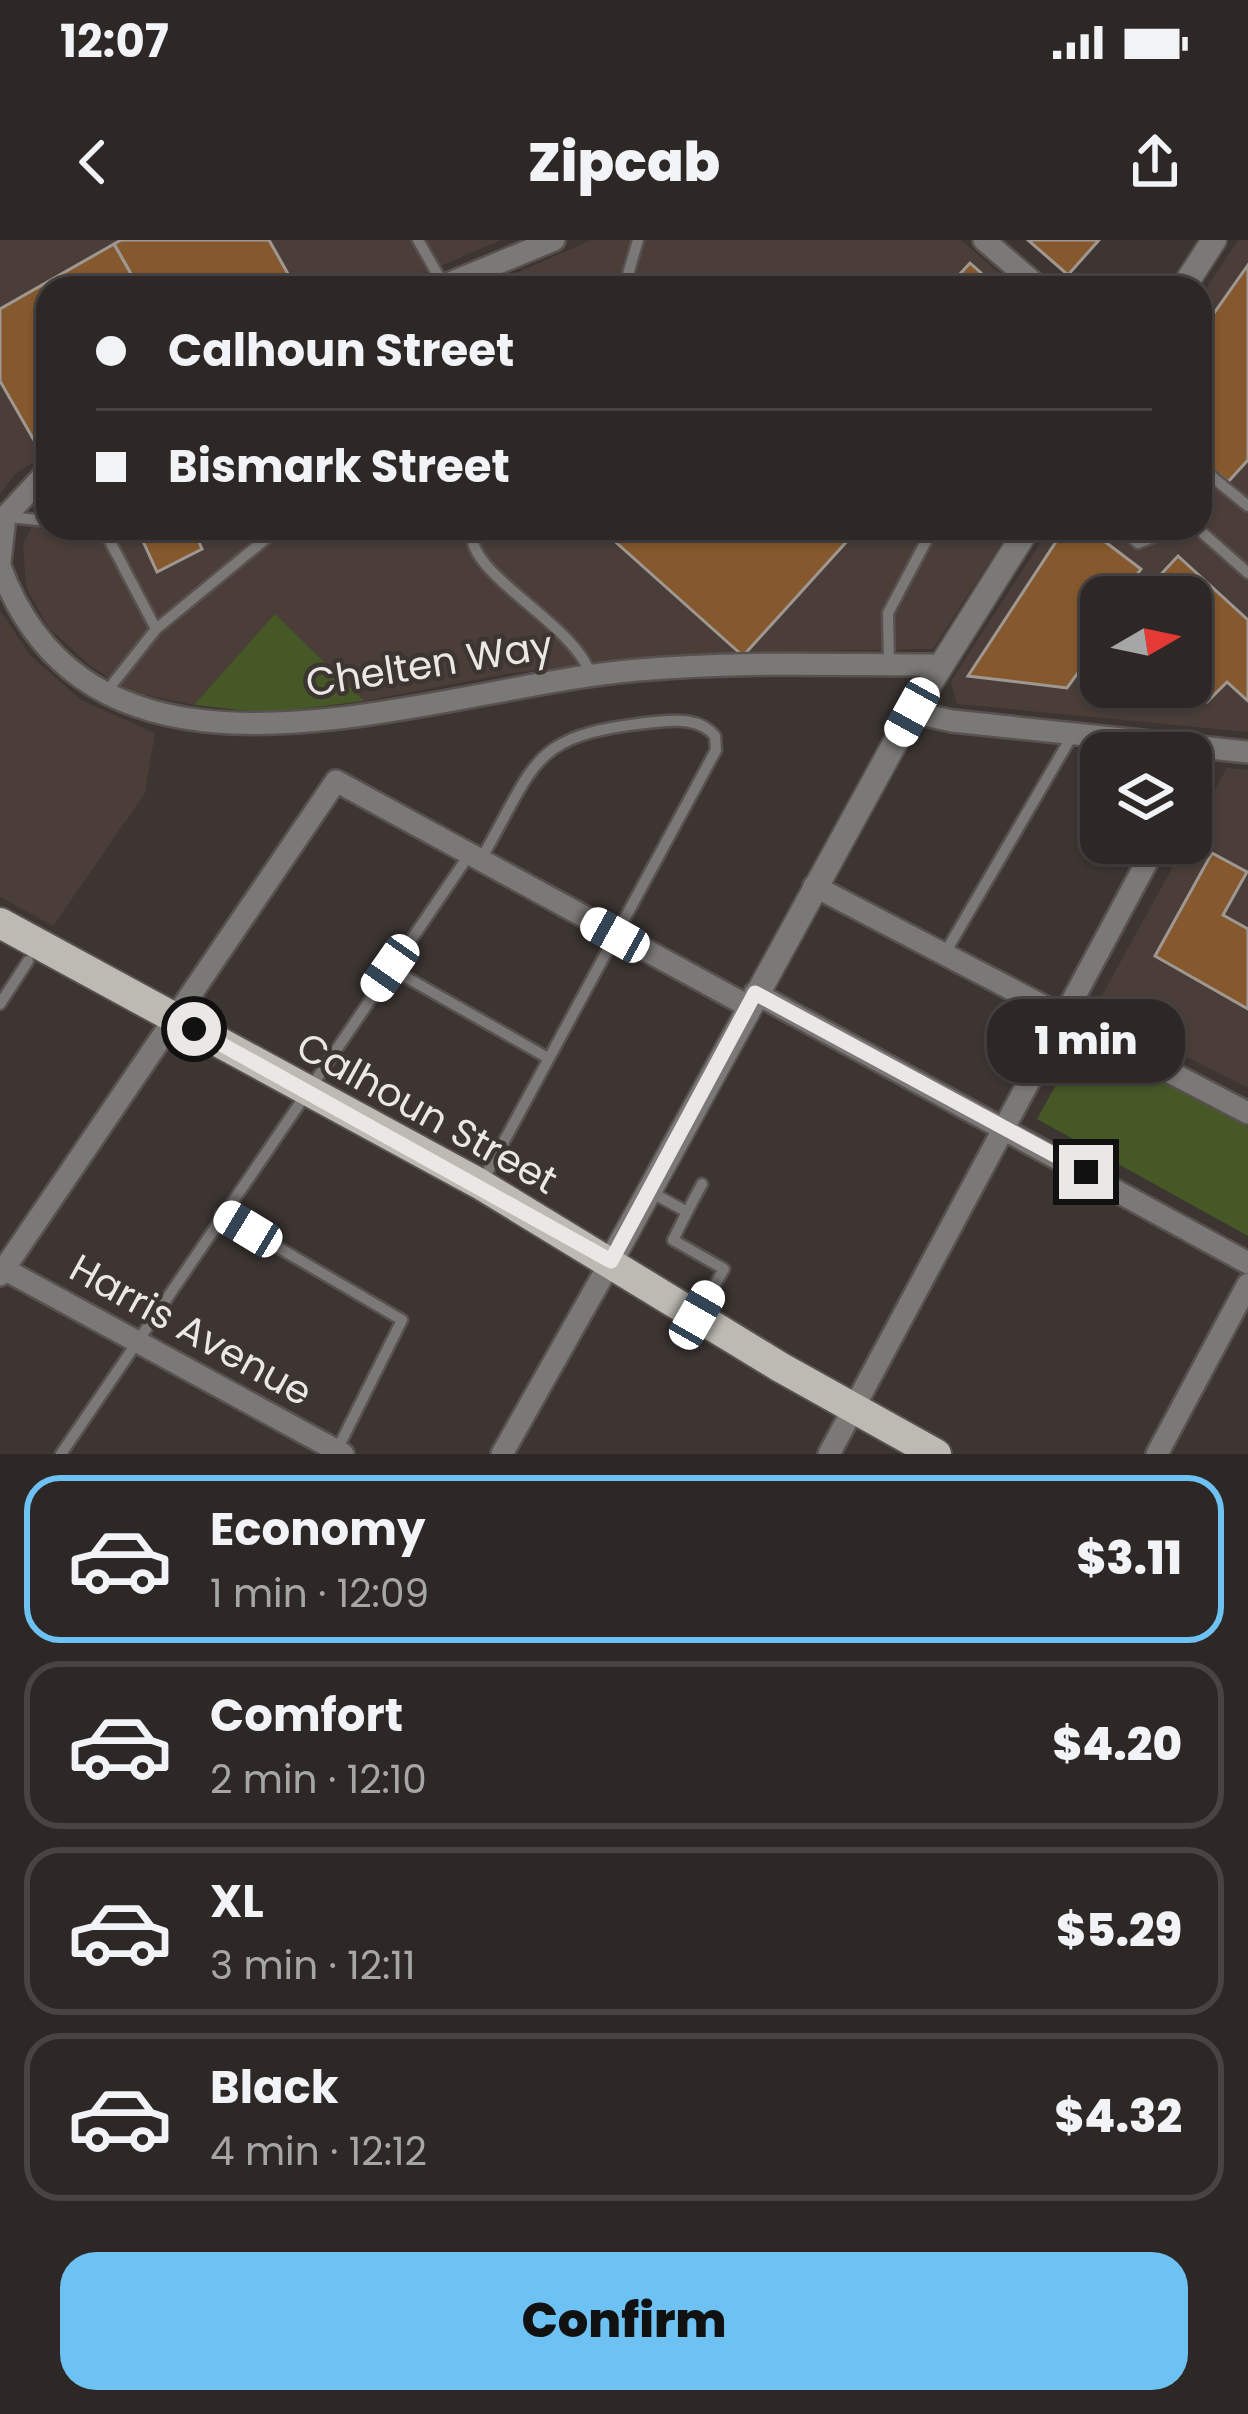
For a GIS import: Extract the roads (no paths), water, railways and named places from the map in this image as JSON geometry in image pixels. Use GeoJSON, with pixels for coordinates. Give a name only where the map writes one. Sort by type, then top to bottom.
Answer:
{"type":"FeatureCollection","features":[{"type":"Feature","properties":{"kind":"main road","name":"Calhoun Street"},"geometry":{"type":"LineString","coordinates":[[0,923],[480,1184],[936,1454]]}},
{"type":"Feature","properties":{"kind":"street"},"geometry":{"type":"LineString","coordinates":[[461,276],[509,248],[554,240]]}},
{"type":"Feature","properties":{"kind":"street"},"geometry":{"type":"LineString","coordinates":[[984,240],[1026,276]]}},
{"type":"Feature","properties":{"kind":"street"},"geometry":{"type":"LineString","coordinates":[[1191,276],[1214,240]]}},
{"type":"Feature","properties":{"kind":"street"},"geometry":{"type":"LineString","coordinates":[[2,515],[36,482]]}},
{"type":"Feature","properties":{"kind":"street","name":"Chelten Way"},"geometry":{"type":"LineString","coordinates":[[2,515],[0,564],[21,618],[63,666],[145,711],[252,727],[591,675],[741,665],[940,665]]}},
{"type":"Feature","properties":{"kind":"street"},"geometry":{"type":"LineString","coordinates":[[502,1454],[912,712],[1020,540]]}},
{"type":"Feature","properties":{"kind":"street"},"geometry":{"type":"LineString","coordinates":[[912,712],[1080,735]]}},
{"type":"Feature","properties":{"kind":"street"},"geometry":{"type":"LineString","coordinates":[[1212,748],[1248,752]]}},
{"type":"Feature","properties":{"kind":"street"},"geometry":{"type":"LineString","coordinates":[[2,1272],[335,781],[615,935],[1005,1127],[1248,1263]]}},
{"type":"Feature","properties":{"kind":"street"},"geometry":{"type":"LineString","coordinates":[[829,1454],[1146,864]]}},
{"type":"Feature","properties":{"kind":"street"},"geometry":{"type":"LineString","coordinates":[[814,886],[1248,1113]]}},
{"type":"Feature","properties":{"kind":"street","name":"Harris Avenue"},"geometry":{"type":"LineString","coordinates":[[2,1272],[338,1453]]}},
{"type":"Feature","properties":{"kind":"street"},"geometry":{"type":"LineString","coordinates":[[1157,1454],[1246,1291]]}},
{"type":"Feature","properties":{"kind":"lane"},"geometry":{"type":"LineString","coordinates":[[418,240],[436,276]]}},
{"type":"Feature","properties":{"kind":"lane"},"geometry":{"type":"LineString","coordinates":[[628,276],[638,240]]}},
{"type":"Feature","properties":{"kind":"lane"},"geometry":{"type":"LineString","coordinates":[[1213,478],[1248,506]]}},
{"type":"Feature","properties":{"kind":"lane"},"geometry":{"type":"LineString","coordinates":[[2,515],[36,519]]}},
{"type":"Feature","properties":{"kind":"lane"},"geometry":{"type":"LineString","coordinates":[[109,540],[156,629]]}},
{"type":"Feature","properties":{"kind":"lane"},"geometry":{"type":"LineString","coordinates":[[105,693],[156,629],[264,540]]}},
{"type":"Feature","properties":{"kind":"lane"},"geometry":{"type":"LineString","coordinates":[[470,540],[481,566],[551,619],[585,656],[591,675]]}},
{"type":"Feature","properties":{"kind":"lane"},"geometry":{"type":"LineString","coordinates":[[889,665],[888,613],[927,540]]}},
{"type":"Feature","properties":{"kind":"lane"},"geometry":{"type":"LineString","coordinates":[[1211,540],[1248,573]]}},
{"type":"Feature","properties":{"kind":"lane"},"geometry":{"type":"LineString","coordinates":[[61,1454],[390,968],[474,858],[539,760],[568,736],[664,721],[706,726],[716,750],[480,1184]]}},
{"type":"Feature","properties":{"kind":"lane"},"geometry":{"type":"LineString","coordinates":[[945,953],[1072,734]]}},
{"type":"Feature","properties":{"kind":"lane"},"geometry":{"type":"LineString","coordinates":[[0,1004],[28,961]]}},
{"type":"Feature","properties":{"kind":"lane"},"geometry":{"type":"LineString","coordinates":[[390,968],[548,1058]]}},
{"type":"Feature","properties":{"kind":"lane"},"geometry":{"type":"LineString","coordinates":[[697,1315],[724,1269],[673,1240],[702,1184]]}},
{"type":"Feature","properties":{"kind":"lane"},"geometry":{"type":"LineString","coordinates":[[649,1190],[687,1212]]}},
{"type":"Feature","properties":{"kind":"lane"},"geometry":{"type":"LineString","coordinates":[[221,1214],[398,1313],[401,1330],[338,1453]]}}]}
